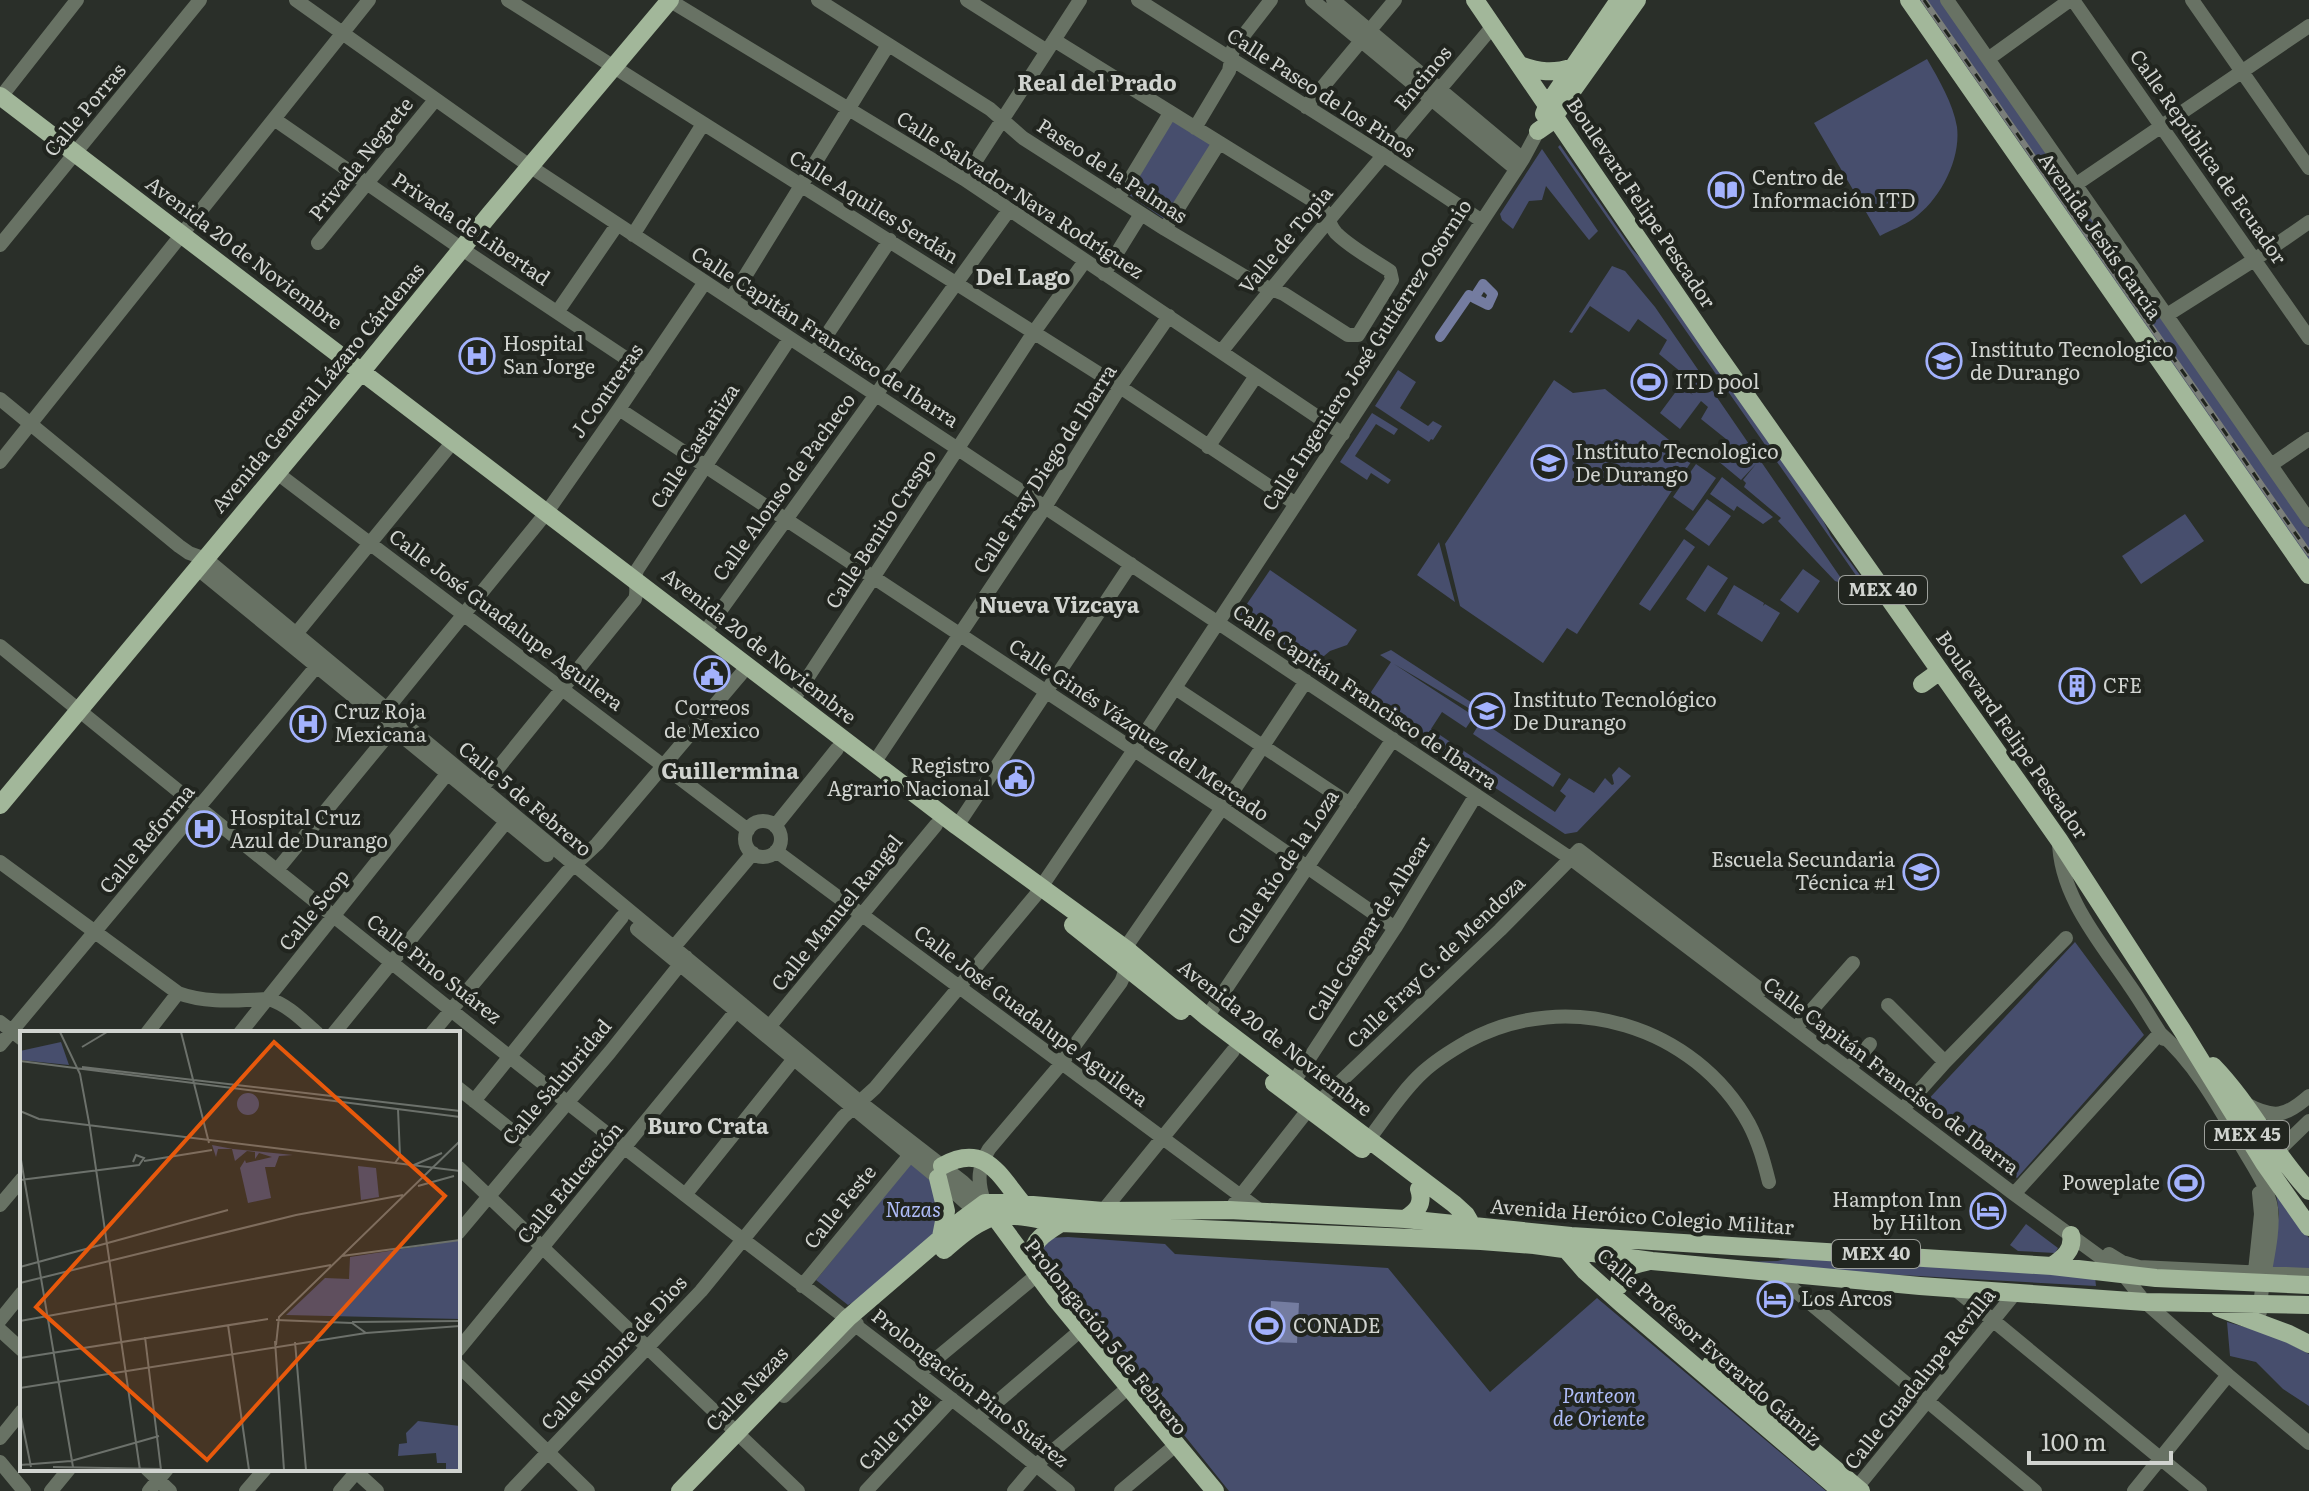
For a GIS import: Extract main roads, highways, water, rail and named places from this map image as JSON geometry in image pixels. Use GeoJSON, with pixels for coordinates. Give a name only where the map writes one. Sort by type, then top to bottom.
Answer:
{"type":"FeatureCollection","features":[{"type":"Feature","properties":{"kind":"main road","name":"Avenida General Lázaro Cárdenas"},"geometry":{"type":"LineString","coordinates":[[0,805],[670,0]]}},
{"type":"Feature","properties":{"kind":"main road","name":"Boulevard Felipe Pescador"},"geometry":{"type":"LineString","coordinates":[[1475,0],[1712,347],[2059,840],[2309,1227]]}},
{"type":"Feature","properties":{"kind":"main road"},"geometry":{"type":"LineString","coordinates":[[1551,110],[1573,67],[1619,0]]}},
{"type":"Feature","properties":{"kind":"main road"},"geometry":{"type":"LineString","coordinates":[[1551,110],[1576,86],[1637,0]]}},
{"type":"Feature","properties":{"kind":"main road","name":"Avenida Jesús García"},"geometry":{"type":"LineString","coordinates":[[1909,0],[2309,575]]}},
{"type":"Feature","properties":{"kind":"main road"},"geometry":{"type":"LineString","coordinates":[[1520,65],[1545,72],[1573,67]]}},
{"type":"Feature","properties":{"kind":"main road"},"geometry":{"type":"LineString","coordinates":[[1573,141],[1572,102],[1576,86]]}},
{"type":"Feature","properties":{"kind":"main road","name":"Avenida 20 de Noviembre"},"geometry":{"type":"LineString","coordinates":[[0,97],[71,156],[636,586],[741,674],[936,825],[1126,949],[1293,1083],[1314,1106],[1369,1139],[1417,1184]]}},
{"type":"Feature","properties":{"kind":"main road","name":"Avenida 20 de Noviembre"},"geometry":{"type":"LineString","coordinates":[[0,108],[71,156]]}},
{"type":"Feature","properties":{"kind":"main road","name":"Calle Ingeniero José Gutiérrez Osornio"},"geometry":{"type":"LineString","coordinates":[[1538,131],[1548,124],[1551,110]]}},
{"type":"Feature","properties":{"kind":"main road","name":"Avenida 20 de Noviembre"},"geometry":{"type":"LineString","coordinates":[[359,375],[447,449],[543,516]]}},
{"type":"Feature","properties":{"kind":"main road","name":"Avenida 20 de Noviembre"},"geometry":{"type":"LineString","coordinates":[[636,586],[705,632],[957,826],[1127,968],[1233,1051],[1314,1106],[1417,1184],[1461,1209],[1472,1234]]}},
{"type":"Feature","properties":{"kind":"main road"},"geometry":{"type":"LineString","coordinates":[[1922,684],[1940,671]]}},
{"type":"Feature","properties":{"kind":"main road","name":"MEX 40"},"geometry":{"type":"LineString","coordinates":[[2189,1041],[2243,1102],[2309,1191]]}},
{"type":"Feature","properties":{"kind":"main road"},"geometry":{"type":"LineString","coordinates":[[2278,1151],[2279,1184]]}},
{"type":"Feature","properties":{"kind":"main road"},"geometry":{"type":"LineString","coordinates":[[941,1237],[946,1211],[940,1172],[958,1158],[982,1160],[998,1173],[1023,1204]]}},
{"type":"Feature","properties":{"kind":"main road"},"geometry":{"type":"LineString","coordinates":[[1405,1219],[1421,1204],[1417,1184]]}},
{"type":"Feature","properties":{"kind":"main road","name":"Avenida Heróico Colegio Militar"},"geometry":{"type":"LineString","coordinates":[[985,1213],[1023,1204],[1103,1211],[1235,1204],[1262,1212],[1405,1219],[1472,1234],[1569,1242],[1796,1249],[2052,1266],[2156,1278],[2259,1278],[2309,1285]]}},
{"type":"Feature","properties":{"kind":"main road"},"geometry":{"type":"LineString","coordinates":[[852,1321],[941,1237],[985,1213]]}},
{"type":"Feature","properties":{"kind":"main road"},"geometry":{"type":"LineString","coordinates":[[852,1321],[945,1249],[985,1213]]}},
{"type":"Feature","properties":{"kind":"main road","name":"Avenida Heróico Colegio Militar"},"geometry":{"type":"LineString","coordinates":[[985,1213],[1061,1223],[1550,1234]]}},
{"type":"Feature","properties":{"kind":"main road","name":"Prolongación 5 de Febrero"},"geometry":{"type":"LineString","coordinates":[[985,1213],[1034,1278],[1173,1447],[1215,1491]]}},
{"type":"Feature","properties":{"kind":"main road"},"geometry":{"type":"LineString","coordinates":[[1034,1278],[1032,1249],[1061,1223]]}},
{"type":"Feature","properties":{"kind":"main road","name":"Calle Profesor Everardo Gámiz"},"geometry":{"type":"LineString","coordinates":[[1550,1234],[1569,1242],[1585,1271],[1620,1295],[1854,1490]]}},
{"type":"Feature","properties":{"kind":"main road"},"geometry":{"type":"LineString","coordinates":[[2052,1266],[2068,1252],[2071,1235]]}},
{"type":"Feature","properties":{"kind":"main road","name":"Avenida Heróico Colegio Militar"},"geometry":{"type":"LineString","coordinates":[[1569,1242],[1599,1260],[1652,1261],[1955,1288],[2208,1304],[2257,1310]]}},
{"type":"Feature","properties":{"kind":"main road"},"geometry":{"type":"LineString","coordinates":[[1599,1260],[1631,1242],[1636,1254],[1652,1261]]}},
{"type":"Feature","properties":{"kind":"main road","name":"Calle Profesor Everardo Gámiz"},"geometry":{"type":"LineString","coordinates":[[1599,1260],[1620,1295]]}},
{"type":"Feature","properties":{"kind":"main road"},"geometry":{"type":"LineString","coordinates":[[1620,1295],[1619,1279],[1624,1270],[1652,1261]]}},
{"type":"Feature","properties":{"kind":"main road"},"geometry":{"type":"LineString","coordinates":[[2257,1310],[2309,1305]]}},
{"type":"Feature","properties":{"kind":"main road"},"geometry":{"type":"LineString","coordinates":[[2257,1310],[2309,1344]]}},
{"type":"Feature","properties":{"kind":"main road","name":"Calle Nazas"},"geometry":{"type":"LineString","coordinates":[[680,1491],[852,1321]]}},
{"type":"Feature","properties":{"kind":"main road","name":"Prolongación 5 de Febrero"},"geometry":{"type":"LineString","coordinates":[[1173,1447],[1204,1491]]}},
{"type":"Feature","properties":{"kind":"waterway"},"geometry":{"type":"LineString","coordinates":[[1483,284],[1493,294],[1488,305],[1474,298],[1483,284]]}},
{"type":"Feature","properties":{"kind":"waterway"},"geometry":{"type":"LineString","coordinates":[[1440,337],[1469,295],[1474,298]]}},
{"type":"Feature","properties":{"kind":"railway"},"geometry":{"type":"LineString","coordinates":[[1924,0],[2309,553]]}},
{"type":"Feature","properties":{"kind":"place","name":"Centro de Información ITD"},"geometry":{"type":"Point","coordinates":[1726,190]}},
{"type":"Feature","properties":{"kind":"place","name":"Hospital San Jorge"},"geometry":{"type":"Point","coordinates":[477,356]}},
{"type":"Feature","properties":{"kind":"place","name":"Instituto Tecnologico de Durango"},"geometry":{"type":"Point","coordinates":[1944,361]}},
{"type":"Feature","properties":{"kind":"place","name":"ITD pool"},"geometry":{"type":"Point","coordinates":[1649,382]}},
{"type":"Feature","properties":{"kind":"place","name":"Instituto Tecnologico De Durango"},"geometry":{"type":"Point","coordinates":[1549,463]}},
{"type":"Feature","properties":{"kind":"place","name":"Correos de Mexico"},"geometry":{"type":"Point","coordinates":[712,674]}},
{"type":"Feature","properties":{"kind":"place","name":"CFE"},"geometry":{"type":"Point","coordinates":[2077,686]}},
{"type":"Feature","properties":{"kind":"place","name":"Instituto Tecnológico De Durango"},"geometry":{"type":"Point","coordinates":[1487,711]}},
{"type":"Feature","properties":{"kind":"place","name":"Cruz Roja Mexicana"},"geometry":{"type":"Point","coordinates":[308,724]}},
{"type":"Feature","properties":{"kind":"place","name":"Registro Agrario Nacional"},"geometry":{"type":"Point","coordinates":[1016,778]}},
{"type":"Feature","properties":{"kind":"place","name":"Hospital Cruz Azul de Durango"},"geometry":{"type":"Point","coordinates":[204,829]}},
{"type":"Feature","properties":{"kind":"place","name":"Escuela Secundaria Técnica #1"},"geometry":{"type":"Point","coordinates":[1921,872]}},
{"type":"Feature","properties":{"kind":"place","name":"Poweplate"},"geometry":{"type":"Point","coordinates":[2186,1183]}},
{"type":"Feature","properties":{"kind":"place","name":"Hampton Inn by Hilton"},"geometry":{"type":"Point","coordinates":[1988,1211]}},
{"type":"Feature","properties":{"kind":"place","name":"Los Arcos"},"geometry":{"type":"Point","coordinates":[1775,1299]}},
{"type":"Feature","properties":{"kind":"place","name":"CONADE"},"geometry":{"type":"Point","coordinates":[1267,1326]}},
{"type":"Feature","properties":{"kind":"district","name":"Real del Prado"},"geometry":{"type":"Point","coordinates":[1097,83]}},
{"type":"Feature","properties":{"kind":"district","name":"Del Lago"},"geometry":{"type":"Point","coordinates":[1023,277]}},
{"type":"Feature","properties":{"kind":"district","name":"Nueva Vizcaya"},"geometry":{"type":"Point","coordinates":[1059,605]}},
{"type":"Feature","properties":{"kind":"district","name":"Guillermina"},"geometry":{"type":"Point","coordinates":[730,771]}},
{"type":"Feature","properties":{"kind":"district","name":"Buro Crata"},"geometry":{"type":"Point","coordinates":[708,1126]}},
{"type":"Feature","properties":{"kind":"park label","name":"Nazas"},"geometry":{"type":"Point","coordinates":[913,1210]}},
{"type":"Feature","properties":{"kind":"park label","name":"Panteon de Oriente"},"geometry":{"type":"Point","coordinates":[1599,1408]}}]}
